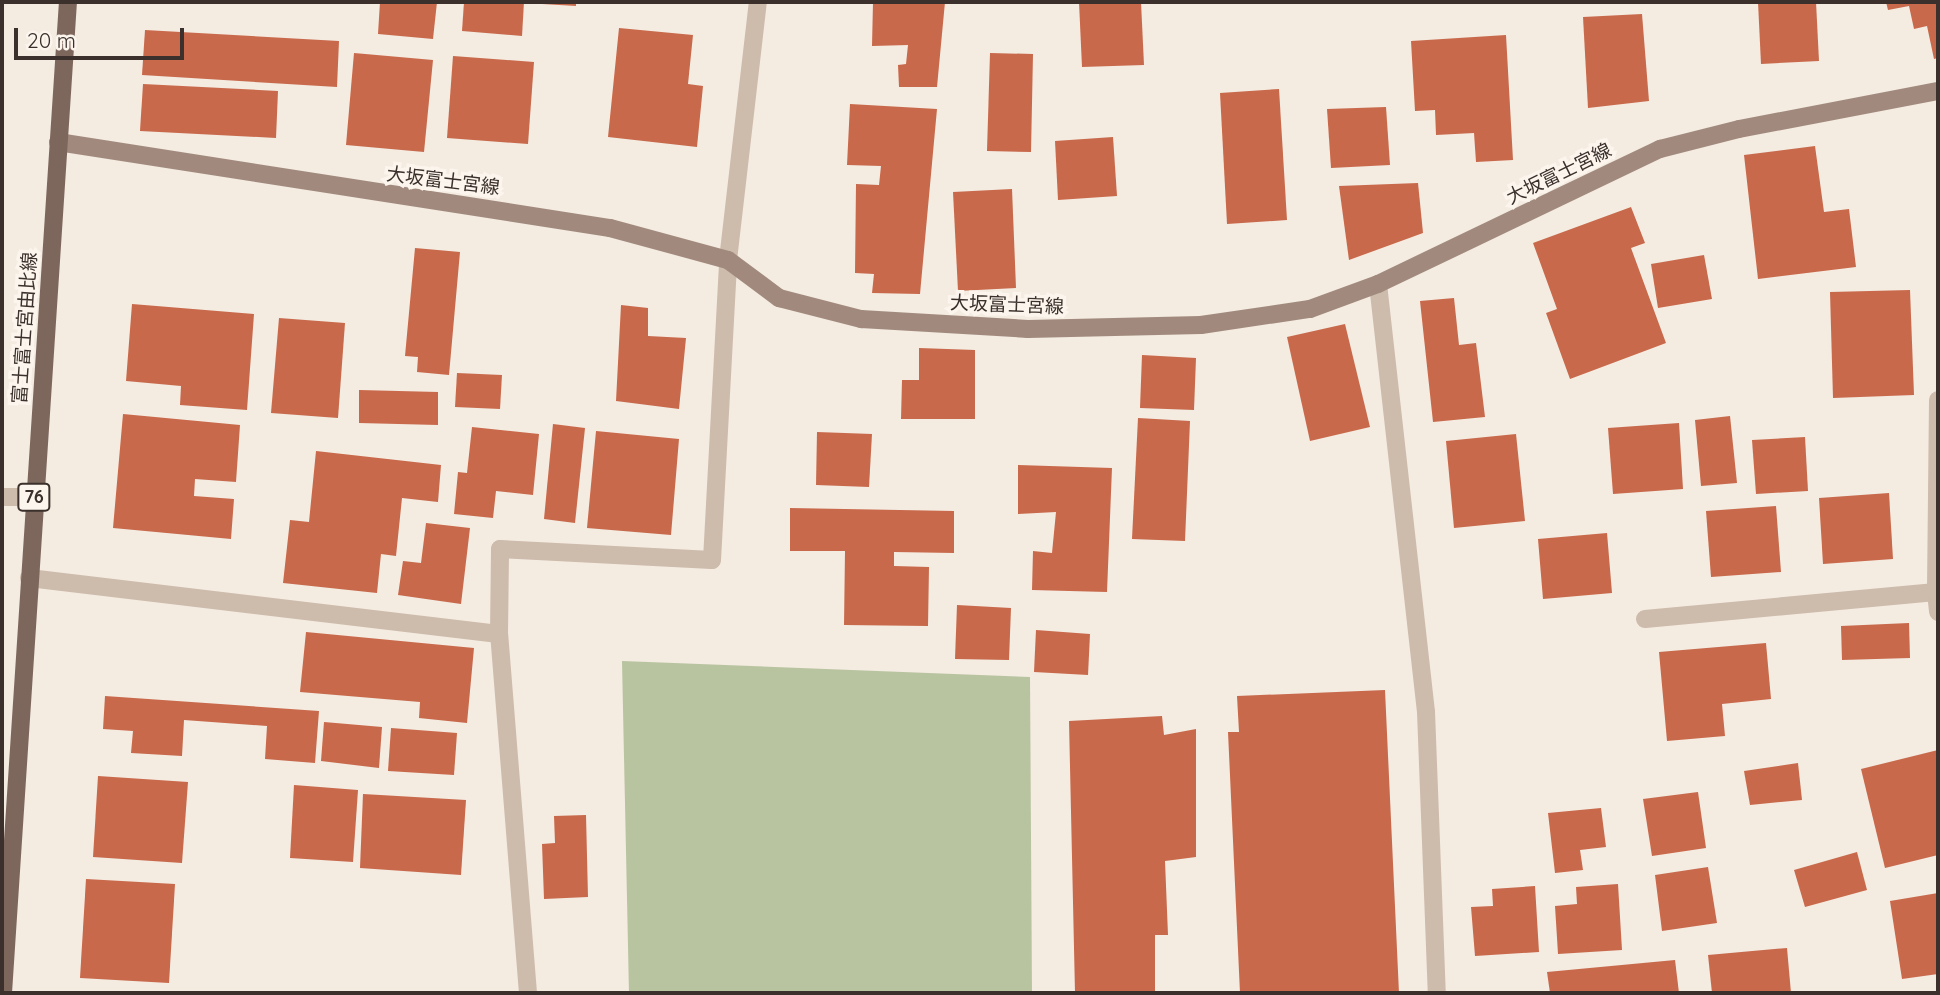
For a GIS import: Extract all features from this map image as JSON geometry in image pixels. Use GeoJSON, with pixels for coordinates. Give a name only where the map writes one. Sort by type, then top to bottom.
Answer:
{"type":"FeatureCollection","features":[{"type":"Feature","properties":{"kind":"main road","name":"富士富士宮由比線"},"geometry":{"type":"LineString","coordinates":[[3,993],[68,2]]}},
{"type":"Feature","properties":{"kind":"main road","name":"大坂富士宮線"},"geometry":{"type":"LineString","coordinates":[[58,142],[345,190],[524,212],[610,228],[728,260],[779,298],[862,319],[1028,329],[1201,325],[1310,309],[1378,284],[1660,149],[1740,129],[1938,91]]}},
{"type":"Feature","properties":{"kind":"street"},"geometry":{"type":"LineString","coordinates":[[528,993],[499,634],[500,549],[712,560],[728,260],[758,2]]}},
{"type":"Feature","properties":{"kind":"street"},"geometry":{"type":"LineString","coordinates":[[1378,284],[1426,712],[1437,993]]}},
{"type":"Feature","properties":{"kind":"street"},"geometry":{"type":"LineString","coordinates":[[1938,400],[1938,612]]}},
{"type":"Feature","properties":{"kind":"street"},"geometry":{"type":"LineString","coordinates":[[2,497],[34,497]]}},
{"type":"Feature","properties":{"kind":"street"},"geometry":{"type":"LineString","coordinates":[[29,578],[499,634]]}},
{"type":"Feature","properties":{"kind":"street"},"geometry":{"type":"LineString","coordinates":[[1645,619],[1936,592]]}},
{"type":"Feature","properties":{"kind":"green space"},"geometry":{"type":"Polygon","coordinates":[[[622,661],[1030,677],[1032,993],[629,993],[622,661]]]}},
{"type":"Feature","properties":{"kind":"building"},"geometry":{"type":"Polygon","coordinates":[[[380,2],[437,2],[433,39],[378,34],[380,2]]]}},
{"type":"Feature","properties":{"kind":"building"},"geometry":{"type":"Polygon","coordinates":[[[464,2],[524,2],[522,36],[462,31],[464,2]]]}},
{"type":"Feature","properties":{"kind":"building"},"geometry":{"type":"Polygon","coordinates":[[[576,2],[576,6],[542,4],[576,2]]]}},
{"type":"Feature","properties":{"kind":"building"},"geometry":{"type":"Polygon","coordinates":[[[873,2],[945,2],[937,87],[899,87],[898,65],[906,64],[908,45],[872,46],[873,2]]]}},
{"type":"Feature","properties":{"kind":"building"},"geometry":{"type":"Polygon","coordinates":[[[1079,2],[1141,2],[1144,65],[1082,67],[1079,2]]]}},
{"type":"Feature","properties":{"kind":"building"},"geometry":{"type":"Polygon","coordinates":[[[1758,2],[1816,2],[1819,61],[1761,64],[1758,2]]]}},
{"type":"Feature","properties":{"kind":"building"},"geometry":{"type":"Polygon","coordinates":[[[1886,2],[1938,2],[1938,58],[1934,59],[1927,26],[1914,29],[1909,6],[1888,10],[1886,2]]]}},
{"type":"Feature","properties":{"kind":"building"},"geometry":{"type":"Polygon","coordinates":[[[1642,14],[1649,101],[1588,108],[1583,17],[1642,14]]]}},
{"type":"Feature","properties":{"kind":"building"},"geometry":{"type":"Polygon","coordinates":[[[619,28],[693,35],[688,84],[703,86],[697,147],[608,137],[619,28]]]}},
{"type":"Feature","properties":{"kind":"building"},"geometry":{"type":"Polygon","coordinates":[[[145,30],[339,41],[337,87],[142,75],[145,30]]]}},
{"type":"Feature","properties":{"kind":"building"},"geometry":{"type":"Polygon","coordinates":[[[1506,35],[1513,160],[1476,162],[1474,133],[1436,135],[1435,110],[1415,111],[1411,41],[1506,35]]]}},
{"type":"Feature","properties":{"kind":"building"},"geometry":{"type":"Polygon","coordinates":[[[354,53],[433,60],[424,152],[346,145],[354,53]]]}},
{"type":"Feature","properties":{"kind":"building"},"geometry":{"type":"Polygon","coordinates":[[[990,53],[1033,54],[1031,152],[987,151],[990,53]]]}},
{"type":"Feature","properties":{"kind":"building"},"geometry":{"type":"Polygon","coordinates":[[[453,56],[534,62],[528,144],[447,138],[453,56]]]}},
{"type":"Feature","properties":{"kind":"building"},"geometry":{"type":"Polygon","coordinates":[[[143,84],[278,91],[276,138],[140,131],[143,84]]]}},
{"type":"Feature","properties":{"kind":"building"},"geometry":{"type":"Polygon","coordinates":[[[1279,89],[1287,220],[1227,224],[1220,93],[1279,89]]]}},
{"type":"Feature","properties":{"kind":"building"},"geometry":{"type":"Polygon","coordinates":[[[850,104],[937,109],[920,294],[872,293],[874,274],[855,273],[856,184],[879,185],[881,166],[847,165],[850,104]]]}},
{"type":"Feature","properties":{"kind":"building"},"geometry":{"type":"Polygon","coordinates":[[[1386,107],[1390,165],[1331,168],[1327,109],[1386,107]]]}},
{"type":"Feature","properties":{"kind":"building"},"geometry":{"type":"Polygon","coordinates":[[[1113,137],[1117,196],[1058,200],[1055,141],[1113,137]]]}},
{"type":"Feature","properties":{"kind":"building"},"geometry":{"type":"Polygon","coordinates":[[[1815,146],[1824,212],[1849,209],[1856,267],[1758,279],[1744,155],[1815,146]]]}},
{"type":"Feature","properties":{"kind":"building"},"geometry":{"type":"Polygon","coordinates":[[[1418,183],[1423,233],[1349,260],[1339,186],[1418,183]]]}},
{"type":"Feature","properties":{"kind":"building"},"geometry":{"type":"Polygon","coordinates":[[[1012,189],[1016,288],[958,291],[953,192],[1012,189]]]}},
{"type":"Feature","properties":{"kind":"building"},"geometry":{"type":"Polygon","coordinates":[[[1631,207],[1645,243],[1631,248],[1666,343],[1570,379],[1546,313],[1557,309],[1533,243],[1631,207]]]}},
{"type":"Feature","properties":{"kind":"building"},"geometry":{"type":"Polygon","coordinates":[[[415,248],[460,252],[449,375],[417,372],[418,357],[405,356],[415,248]]]}},
{"type":"Feature","properties":{"kind":"building"},"geometry":{"type":"Polygon","coordinates":[[[1704,255],[1712,299],[1658,308],[1651,264],[1704,255]]]}},
{"type":"Feature","properties":{"kind":"building"},"geometry":{"type":"Polygon","coordinates":[[[1910,290],[1914,395],[1833,398],[1830,292],[1910,290]]]}},
{"type":"Feature","properties":{"kind":"building"},"geometry":{"type":"Polygon","coordinates":[[[1454,298],[1459,345],[1476,343],[1485,417],[1433,422],[1420,301],[1454,298]]]}},
{"type":"Feature","properties":{"kind":"building"},"geometry":{"type":"Polygon","coordinates":[[[132,304],[254,314],[247,410],[180,405],[181,386],[126,381],[132,304]]]}},
{"type":"Feature","properties":{"kind":"building"},"geometry":{"type":"Polygon","coordinates":[[[621,305],[648,308],[648,336],[686,338],[679,409],[616,401],[621,305]]]}},
{"type":"Feature","properties":{"kind":"building"},"geometry":{"type":"Polygon","coordinates":[[[279,318],[345,323],[338,418],[271,413],[279,318]]]}},
{"type":"Feature","properties":{"kind":"building"},"geometry":{"type":"Polygon","coordinates":[[[1345,324],[1370,427],[1310,441],[1287,337],[1345,324]]]}},
{"type":"Feature","properties":{"kind":"building"},"geometry":{"type":"Polygon","coordinates":[[[919,348],[975,350],[975,419],[901,419],[902,380],[919,380],[919,348]]]}},
{"type":"Feature","properties":{"kind":"building"},"geometry":{"type":"Polygon","coordinates":[[[1142,355],[1196,358],[1194,410],[1140,408],[1142,355]]]}},
{"type":"Feature","properties":{"kind":"building"},"geometry":{"type":"Polygon","coordinates":[[[457,373],[502,375],[500,409],[455,407],[457,373]]]}},
{"type":"Feature","properties":{"kind":"building"},"geometry":{"type":"Polygon","coordinates":[[[359,390],[438,392],[438,425],[359,423],[359,390]]]}},
{"type":"Feature","properties":{"kind":"building"},"geometry":{"type":"Polygon","coordinates":[[[123,414],[240,425],[236,482],[195,479],[194,496],[234,499],[231,539],[113,528],[123,414]]]}},
{"type":"Feature","properties":{"kind":"building"},"geometry":{"type":"Polygon","coordinates":[[[1730,416],[1737,483],[1701,486],[1695,420],[1730,416]]]}},
{"type":"Feature","properties":{"kind":"building"},"geometry":{"type":"Polygon","coordinates":[[[1138,418],[1190,421],[1185,541],[1132,539],[1138,418]]]}},
{"type":"Feature","properties":{"kind":"building"},"geometry":{"type":"Polygon","coordinates":[[[1679,423],[1683,489],[1613,494],[1608,428],[1679,423]]]}},
{"type":"Feature","properties":{"kind":"building"},"geometry":{"type":"Polygon","coordinates":[[[553,424],[585,428],[575,523],[544,519],[553,424]]]}},
{"type":"Feature","properties":{"kind":"building"},"geometry":{"type":"Polygon","coordinates":[[[472,427],[539,434],[533,495],[496,491],[493,518],[454,514],[458,472],[467,473],[472,427]]]}},
{"type":"Feature","properties":{"kind":"building"},"geometry":{"type":"Polygon","coordinates":[[[596,431],[679,439],[671,535],[587,528],[596,431]]]}},
{"type":"Feature","properties":{"kind":"building"},"geometry":{"type":"Polygon","coordinates":[[[817,432],[872,434],[869,487],[816,485],[817,432]]]}},
{"type":"Feature","properties":{"kind":"building"},"geometry":{"type":"Polygon","coordinates":[[[1516,434],[1525,521],[1454,528],[1446,441],[1516,434]]]}},
{"type":"Feature","properties":{"kind":"building"},"geometry":{"type":"Polygon","coordinates":[[[1805,437],[1808,491],[1756,494],[1752,440],[1805,437]]]}},
{"type":"Feature","properties":{"kind":"building"},"geometry":{"type":"Polygon","coordinates":[[[316,451],[441,465],[438,502],[402,498],[396,556],[381,554],[377,593],[283,583],[290,520],[309,522],[316,451]]]}},
{"type":"Feature","properties":{"kind":"building"},"geometry":{"type":"Polygon","coordinates":[[[1018,465],[1112,468],[1107,592],[1032,590],[1033,551],[1052,553],[1056,512],[1018,514],[1018,465]]]}},
{"type":"Feature","properties":{"kind":"building"},"geometry":{"type":"Polygon","coordinates":[[[1889,493],[1893,559],[1823,564],[1819,498],[1889,493]]]}},
{"type":"Feature","properties":{"kind":"building"},"geometry":{"type":"Polygon","coordinates":[[[1776,506],[1781,572],[1711,577],[1706,511],[1776,506]]]}},
{"type":"Feature","properties":{"kind":"building"},"geometry":{"type":"Polygon","coordinates":[[[790,508],[954,511],[954,553],[894,552],[894,566],[929,567],[928,626],[844,625],[845,551],[790,551],[790,508]]]}},
{"type":"Feature","properties":{"kind":"building"},"geometry":{"type":"Polygon","coordinates":[[[426,523],[470,528],[461,604],[398,595],[403,561],[421,563],[426,523]]]}},
{"type":"Feature","properties":{"kind":"building"},"geometry":{"type":"Polygon","coordinates":[[[1607,533],[1612,593],[1543,599],[1538,539],[1607,533]]]}},
{"type":"Feature","properties":{"kind":"building"},"geometry":{"type":"Polygon","coordinates":[[[957,605],[1011,608],[1009,660],[955,659],[957,605]]]}},
{"type":"Feature","properties":{"kind":"building"},"geometry":{"type":"Polygon","coordinates":[[[1909,623],[1910,658],[1842,660],[1841,626],[1909,623]]]}},
{"type":"Feature","properties":{"kind":"building"},"geometry":{"type":"Polygon","coordinates":[[[1036,630],[1090,634],[1088,675],[1034,672],[1036,630]]]}},
{"type":"Feature","properties":{"kind":"building"},"geometry":{"type":"Polygon","coordinates":[[[306,632],[474,648],[467,723],[419,718],[420,702],[300,692],[306,632]]]}},
{"type":"Feature","properties":{"kind":"building"},"geometry":{"type":"Polygon","coordinates":[[[1766,643],[1771,699],[1722,704],[1725,736],[1667,741],[1659,652],[1766,643]]]}},
{"type":"Feature","properties":{"kind":"building"},"geometry":{"type":"Polygon","coordinates":[[[1385,690],[1399,993],[1240,993],[1228,732],[1239,732],[1237,696],[1385,690]]]}},
{"type":"Feature","properties":{"kind":"building"},"geometry":{"type":"Polygon","coordinates":[[[105,696],[319,711],[315,763],[265,759],[267,726],[184,720],[182,756],[131,753],[133,731],[103,729],[105,696]]]}},
{"type":"Feature","properties":{"kind":"building"},"geometry":{"type":"Polygon","coordinates":[[[1162,716],[1164,735],[1196,729],[1196,857],[1165,861],[1168,935],[1155,935],[1155,993],[1075,993],[1069,721],[1162,716]]]}},
{"type":"Feature","properties":{"kind":"building"},"geometry":{"type":"Polygon","coordinates":[[[324,722],[382,727],[379,768],[321,761],[324,722]]]}},
{"type":"Feature","properties":{"kind":"building"},"geometry":{"type":"Polygon","coordinates":[[[391,728],[457,733],[454,775],[388,771],[391,728]]]}},
{"type":"Feature","properties":{"kind":"building"},"geometry":{"type":"Polygon","coordinates":[[[1938,750],[1938,855],[1885,868],[1861,769],[1938,750]]]}},
{"type":"Feature","properties":{"kind":"building"},"geometry":{"type":"Polygon","coordinates":[[[1798,763],[1802,800],[1750,805],[1744,771],[1798,763]]]}},
{"type":"Feature","properties":{"kind":"building"},"geometry":{"type":"Polygon","coordinates":[[[98,776],[188,782],[182,863],[93,857],[98,776]]]}},
{"type":"Feature","properties":{"kind":"building"},"geometry":{"type":"Polygon","coordinates":[[[294,785],[358,790],[353,862],[290,858],[294,785]]]}},
{"type":"Feature","properties":{"kind":"building"},"geometry":{"type":"Polygon","coordinates":[[[1698,792],[1706,848],[1652,856],[1643,799],[1698,792]]]}},
{"type":"Feature","properties":{"kind":"building"},"geometry":{"type":"Polygon","coordinates":[[[363,794],[466,800],[461,875],[360,868],[363,794]]]}},
{"type":"Feature","properties":{"kind":"building"},"geometry":{"type":"Polygon","coordinates":[[[1601,808],[1606,847],[1580,850],[1583,870],[1555,873],[1548,813],[1601,808]]]}},
{"type":"Feature","properties":{"kind":"building"},"geometry":{"type":"Polygon","coordinates":[[[586,815],[588,897],[544,899],[542,844],[555,843],[554,816],[586,815]]]}},
{"type":"Feature","properties":{"kind":"building"},"geometry":{"type":"Polygon","coordinates":[[[1857,852],[1867,890],[1805,907],[1794,870],[1857,852]]]}},
{"type":"Feature","properties":{"kind":"building"},"geometry":{"type":"Polygon","coordinates":[[[1708,867],[1717,923],[1662,931],[1655,875],[1708,867]]]}},
{"type":"Feature","properties":{"kind":"building"},"geometry":{"type":"Polygon","coordinates":[[[86,879],[175,884],[169,983],[80,978],[86,879]]]}},
{"type":"Feature","properties":{"kind":"building"},"geometry":{"type":"Polygon","coordinates":[[[1618,884],[1622,950],[1558,954],[1555,906],[1577,904],[1576,887],[1618,884]]]}},
{"type":"Feature","properties":{"kind":"building"},"geometry":{"type":"Polygon","coordinates":[[[1535,886],[1539,952],[1475,956],[1471,907],[1493,906],[1492,889],[1535,886]]]}},
{"type":"Feature","properties":{"kind":"building"},"geometry":{"type":"Polygon","coordinates":[[[1938,893],[1938,974],[1902,979],[1890,901],[1938,893]]]}},
{"type":"Feature","properties":{"kind":"building"},"geometry":{"type":"Polygon","coordinates":[[[1787,948],[1791,993],[1712,993],[1708,955],[1787,948]]]}},
{"type":"Feature","properties":{"kind":"building"},"geometry":{"type":"Polygon","coordinates":[[[1675,960],[1679,993],[1550,993],[1547,972],[1675,960]]]}}]}
